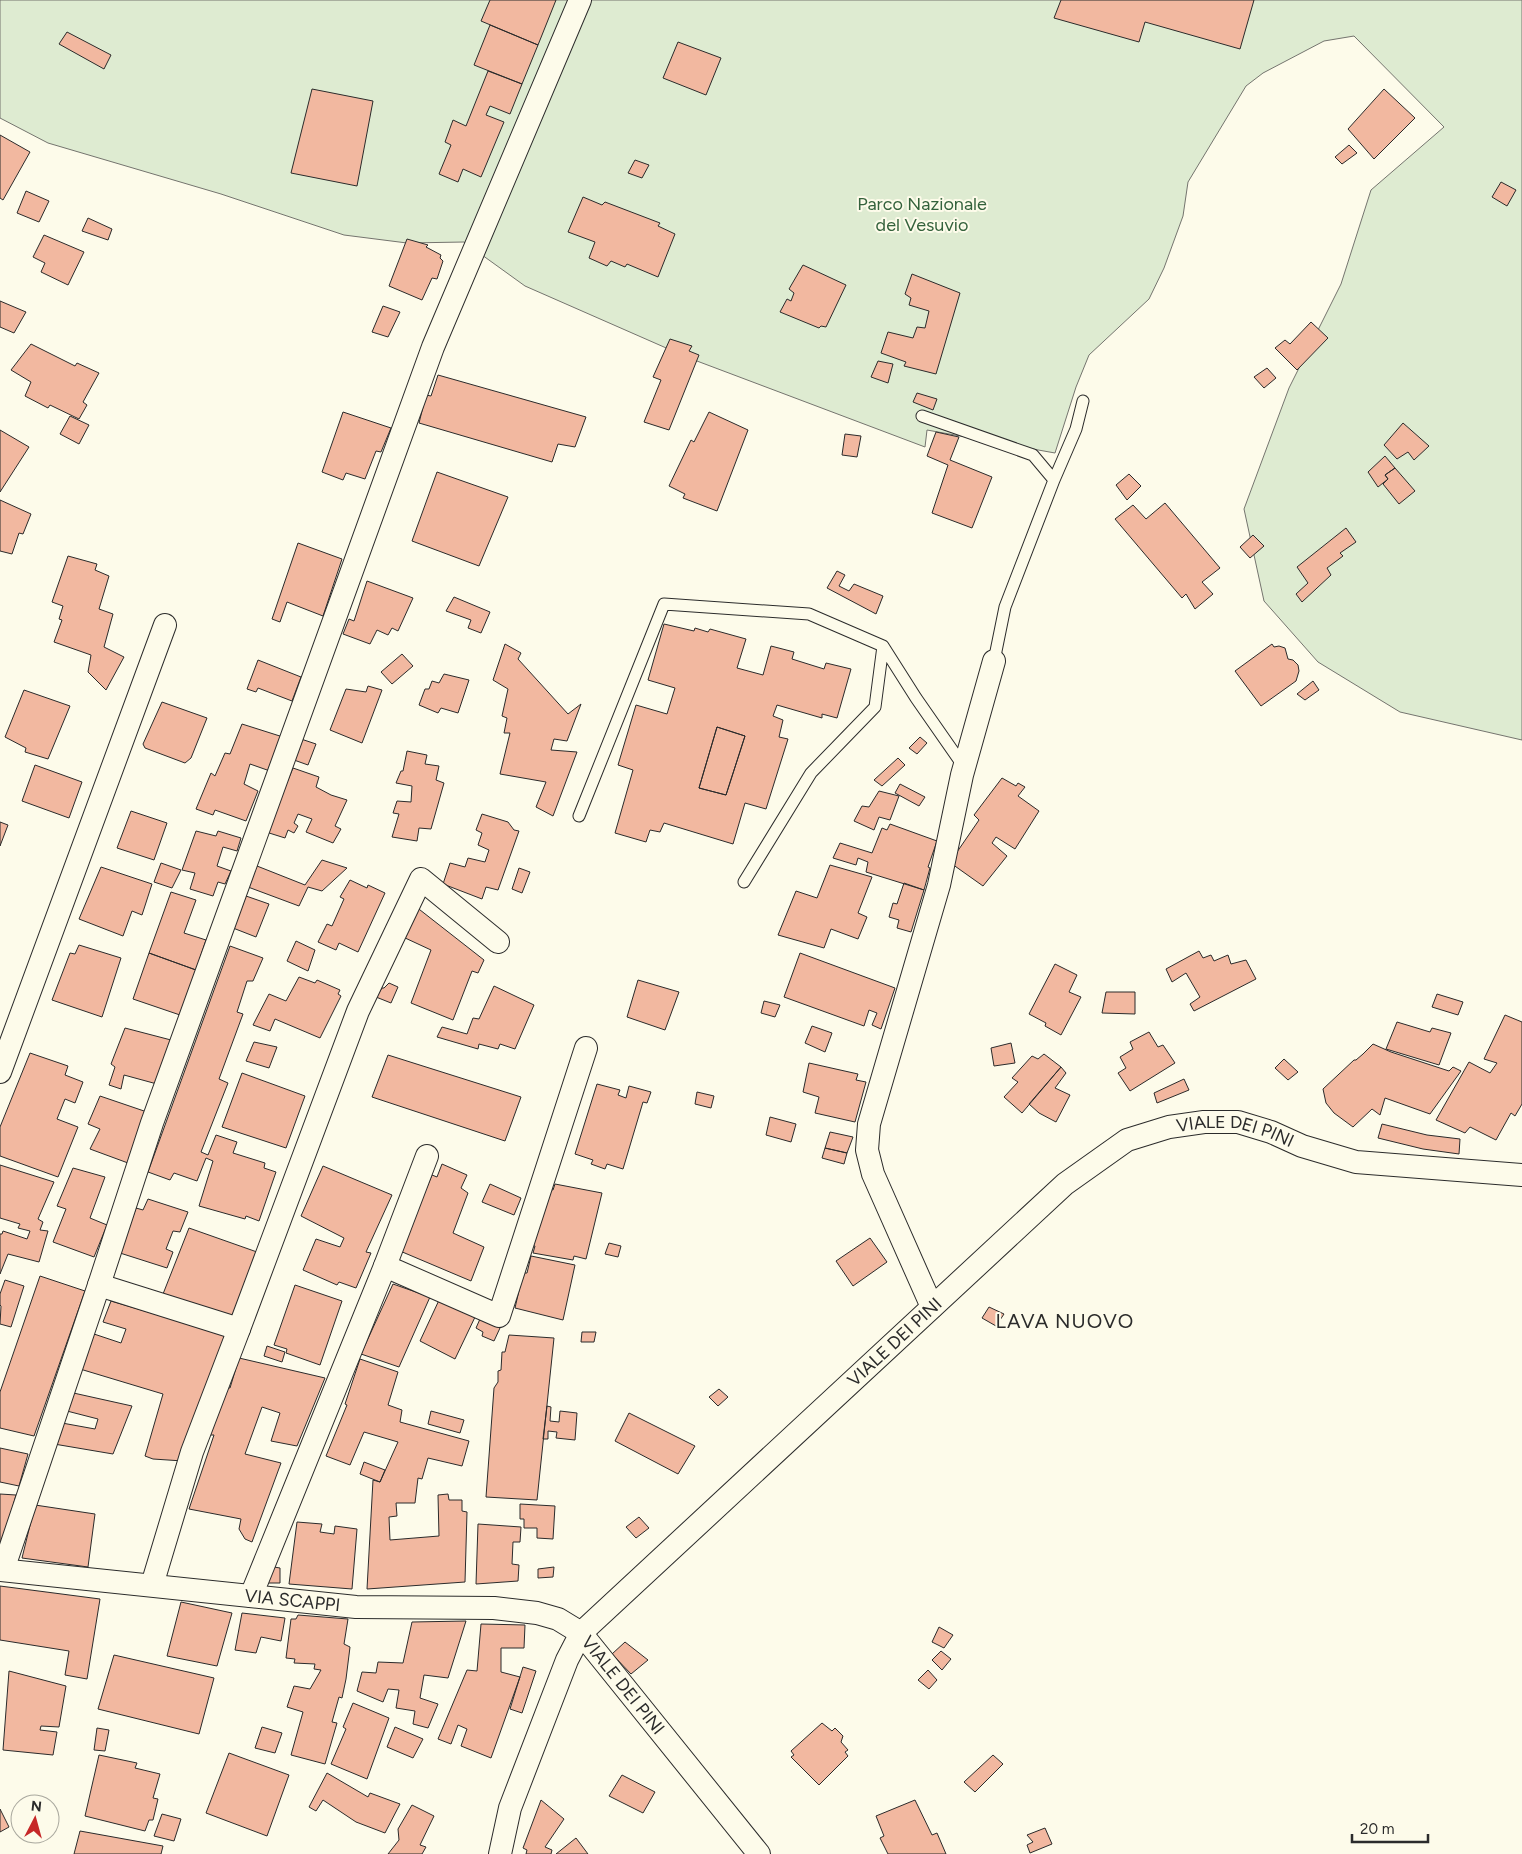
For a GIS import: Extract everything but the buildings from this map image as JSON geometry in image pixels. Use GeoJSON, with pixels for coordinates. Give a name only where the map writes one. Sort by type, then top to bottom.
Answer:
{"type":"FeatureCollection","features":[{"type":"Feature","properties":{"kind":"street"},"geometry":{"type":"LineString","coordinates":[[2,1570],[99,1285],[155,1113],[433,347],[580,0]]}},
{"type":"Feature","properties":{"kind":"street"},"geometry":{"type":"LineString","coordinates":[[0,1072],[165,626]]}},
{"type":"Feature","properties":{"kind":"street"},"geometry":{"type":"LineString","coordinates":[[932,1307],[873,1174],[867,1150],[870,1124],[939,885],[964,767],[994,661]]}},
{"type":"Feature","properties":{"kind":"street"},"geometry":{"type":"LineString","coordinates":[[152,1585],[192,1452],[358,1012],[421,879],[498,942]]}},
{"type":"Feature","properties":{"kind":"street"},"geometry":{"type":"LineString","coordinates":[[385,1266],[499,1316],[586,1048]]}},
{"type":"Feature","properties":{"kind":"street","name":"VIALE DEI PINI"},"geometry":{"type":"LineString","coordinates":[[760,1854],[581,1633],[1065,1184],[1127,1140],[1169,1128],[1204,1122],[1238,1122],[1271,1132],[1302,1146],[1356,1162],[1522,1175]]}},
{"type":"Feature","properties":{"kind":"street"},"geometry":{"type":"LineString","coordinates":[[251,1596],[385,1266],[427,1156]]}},
{"type":"Feature","properties":{"kind":"street"},"geometry":{"type":"LineString","coordinates":[[99,1285],[239,1329]]}},
{"type":"Feature","properties":{"kind":"street","name":"VIA SCAPPI"},"geometry":{"type":"LineString","coordinates":[[2,1570],[356,1607],[494,1608],[537,1612],[558,1619],[581,1633]]}},
{"type":"Feature","properties":{"kind":"street"},"geometry":{"type":"LineString","coordinates":[[500,1854],[510,1808],[567,1660],[581,1633]]}},
{"type":"Feature","properties":{"kind":"lane"},"geometry":{"type":"LineString","coordinates":[[994,661],[1005,607],[1054,480],[1076,429],[1083,400]]}},
{"type":"Feature","properties":{"kind":"lane"},"geometry":{"type":"LineString","coordinates":[[922,416],[1032,455],[1054,480]]}},
{"type":"Feature","properties":{"kind":"lane"},"geometry":{"type":"LineString","coordinates":[[579,816],[664,604],[809,614],[883,646],[916,698],[964,767]]}},
{"type":"Feature","properties":{"kind":"lane"},"geometry":{"type":"LineString","coordinates":[[744,882],[811,773],[875,707],[883,646]]}},
{"type":"Feature","properties":{"kind":"green space","name":"Parco Nazionale del Vesuvio"},"geometry":{"type":"Polygon","coordinates":[[[0,0],[1522,0],[1522,740],[1400,712],[1318,662],[1264,601],[1244,509],[1289,388],[1341,284],[1371,190],[1444,127],[1354,36],[1324,41],[1263,73],[1246,86],[1188,182],[1183,216],[1164,268],[1149,299],[1089,355],[1076,387],[1055,453],[927,430],[925,447],[689,358],[525,286],[464,242],[407,243],[344,235],[221,194],[48,143],[0,118],[0,0]]]}},
{"type":"Feature","properties":{"kind":"district","name":"LAVA NUOVO"},"geometry":{"type":"Point","coordinates":[1065,1321]}}]}
